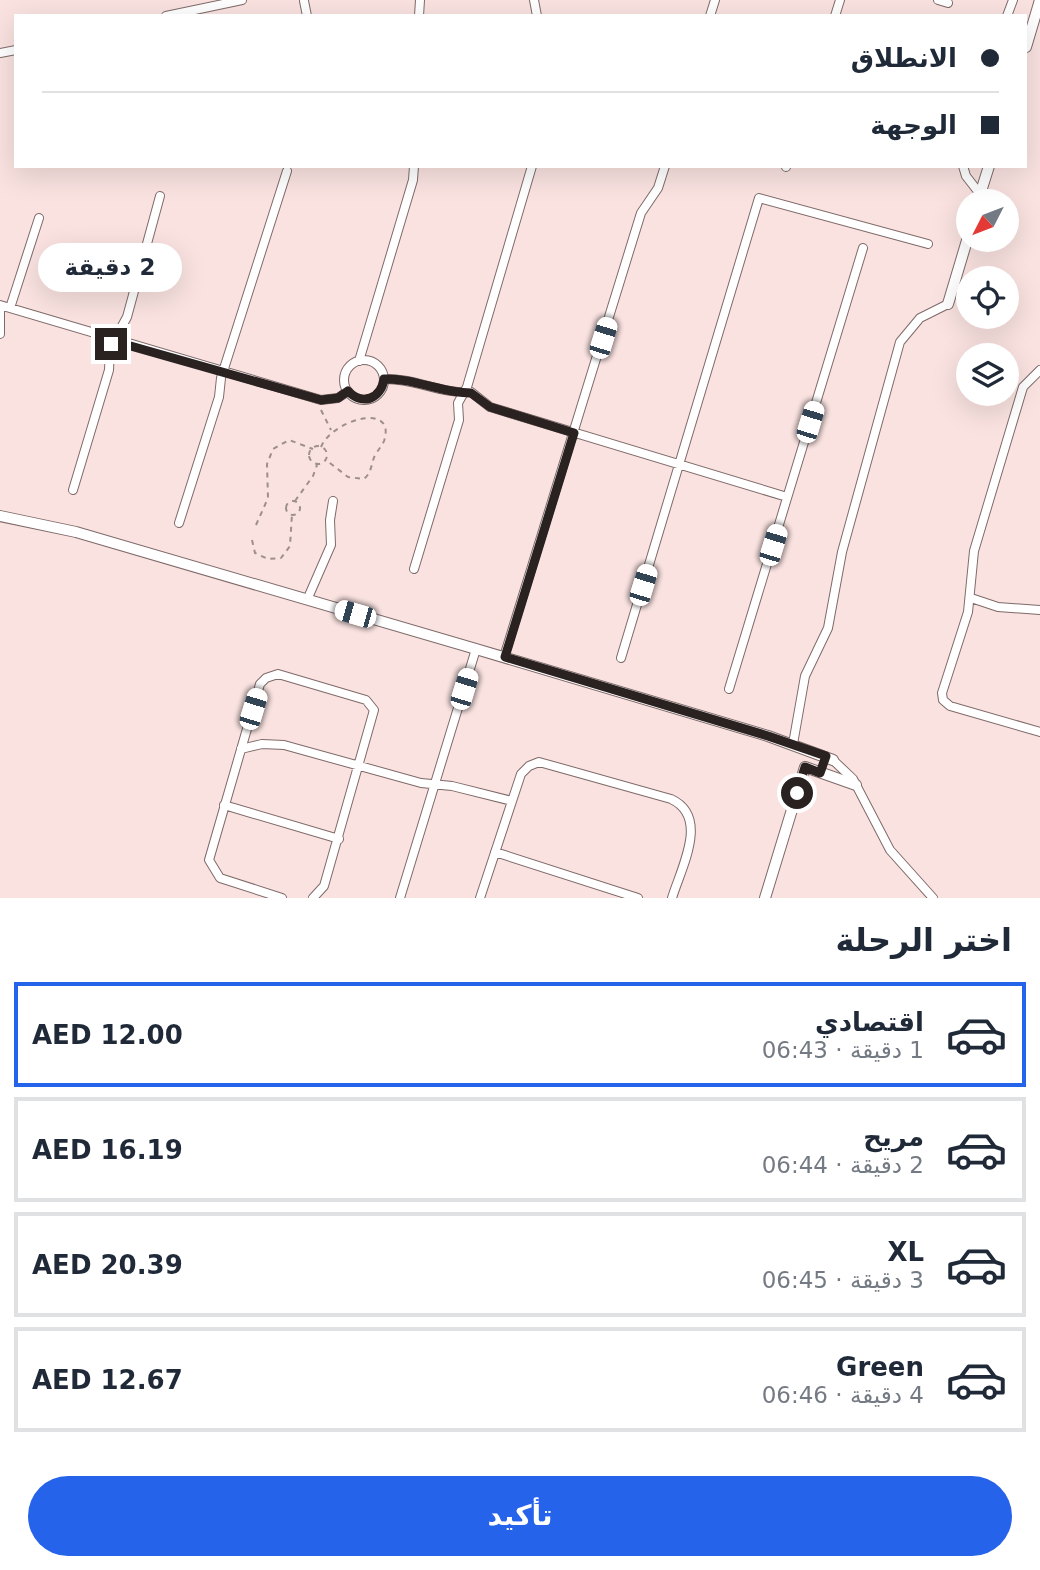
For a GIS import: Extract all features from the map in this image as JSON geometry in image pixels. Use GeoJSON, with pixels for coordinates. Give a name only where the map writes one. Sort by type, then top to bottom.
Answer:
{"type":"FeatureCollection","features":[{"type":"Feature","properties":{"kind":"street"},"geometry":{"type":"LineString","coordinates":[[176,14],[242,0]]}},
{"type":"Feature","properties":{"kind":"street"},"geometry":{"type":"LineString","coordinates":[[938,0],[948,3]]}},
{"type":"Feature","properties":{"kind":"street"},"geometry":{"type":"LineString","coordinates":[[1027,44],[1040,0]]}},
{"type":"Feature","properties":{"kind":"street"},"geometry":{"type":"LineString","coordinates":[[384,379],[379,393],[370,399],[360,400],[348,391],[345,373],[359,361],[413,180],[414,168]]}},
{"type":"Feature","properties":{"kind":"street"},"geometry":{"type":"LineString","coordinates":[[414,569],[459,420],[458,403],[464,393],[531,168]]}},
{"type":"Feature","properties":{"kind":"street"},"geometry":{"type":"LineString","coordinates":[[505,657],[641,213],[658,188],[663,168]]}},
{"type":"Feature","properties":{"kind":"street"},"geometry":{"type":"LineString","coordinates":[[964,168],[975,189]]}},
{"type":"Feature","properties":{"kind":"street"},"geometry":{"type":"LineString","coordinates":[[982,189],[988,168]]}},
{"type":"Feature","properties":{"kind":"street"},"geometry":{"type":"LineString","coordinates":[[179,523],[219,397],[222,373],[287,171]]}},
{"type":"Feature","properties":{"kind":"street"},"geometry":{"type":"LineString","coordinates":[[73,490],[109,370],[113,341],[127,317],[160,196]]}},
{"type":"Feature","properties":{"kind":"street"},"geometry":{"type":"LineString","coordinates":[[621,658],[759,198],[928,244]]}},
{"type":"Feature","properties":{"kind":"street"},"geometry":{"type":"LineString","coordinates":[[10,308],[39,218]]}},
{"type":"Feature","properties":{"kind":"street"},"geometry":{"type":"LineString","coordinates":[[729,689],[863,248]]}},
{"type":"Feature","properties":{"kind":"street"},"geometry":{"type":"LineString","coordinates":[[793,744],[805,676],[828,628],[842,552],[900,342],[920,318],[948,304],[964,252]]}},
{"type":"Feature","properties":{"kind":"street"},"geometry":{"type":"LineString","coordinates":[[0,334],[0,307],[10,308],[113,341],[321,400],[338,398],[348,391]]}},
{"type":"Feature","properties":{"kind":"street"},"geometry":{"type":"LineString","coordinates":[[359,361],[373,363],[384,379]]}},
{"type":"Feature","properties":{"kind":"street"},"geometry":{"type":"LineString","coordinates":[[1040,370],[1023,387],[974,551],[971,598],[942,693],[943,700],[950,706],[1040,732]]}},
{"type":"Feature","properties":{"kind":"street"},"geometry":{"type":"LineString","coordinates":[[384,379],[408,380],[452,394],[474,394],[490,407],[788,497]]}},
{"type":"Feature","properties":{"kind":"street"},"geometry":{"type":"LineString","coordinates":[[307,600],[331,545],[333,501]]}},
{"type":"Feature","properties":{"kind":"street"},"geometry":{"type":"LineString","coordinates":[[0,516],[76,532],[505,657],[793,744],[829,758],[856,785],[883,840],[933,898]]}},
{"type":"Feature","properties":{"kind":"street"},"geometry":{"type":"LineString","coordinates":[[971,598],[998,607],[1040,610]]}},
{"type":"Feature","properties":{"kind":"street"},"geometry":{"type":"LineString","coordinates":[[400,898],[476,649]]}},
{"type":"Feature","properties":{"kind":"street"},"geometry":{"type":"LineString","coordinates":[[282,898],[225,880],[213,870],[209,854],[260,684],[270,676],[282,675],[369,703],[375,715],[324,886],[313,898]]}},
{"type":"Feature","properties":{"kind":"street"},"geometry":{"type":"LineString","coordinates":[[241,749],[262,744],[284,746],[512,802]]}},
{"type":"Feature","properties":{"kind":"street"},"geometry":{"type":"LineString","coordinates":[[820,773],[829,758]]}},
{"type":"Feature","properties":{"kind":"street"},"geometry":{"type":"LineString","coordinates":[[480,898],[525,769],[539,762],[676,802],[688,814],[693,828],[672,898]]}},
{"type":"Feature","properties":{"kind":"street"},"geometry":{"type":"LineString","coordinates":[[765,898],[805,767],[856,785]]}},
{"type":"Feature","properties":{"kind":"street"},"geometry":{"type":"LineString","coordinates":[[224,805],[339,839]]}},
{"type":"Feature","properties":{"kind":"street"},"geometry":{"type":"LineString","coordinates":[[495,852],[638,898]]}},
{"type":"Feature","properties":{"kind":"path"},"geometry":{"type":"LineString","coordinates":[[321,400],[322,414],[332,431]]}},
{"type":"Feature","properties":{"kind":"path"},"geometry":{"type":"LineString","coordinates":[[256,525],[268,498],[267,464],[273,449],[289,440],[313,449],[321,447],[332,431],[367,416],[379,421],[385,436],[369,474],[364,479],[348,477],[326,460]]}},
{"type":"Feature","properties":{"kind":"path"},"geometry":{"type":"LineString","coordinates":[[321,447],[326,451],[326,460]]}},
{"type":"Feature","properties":{"kind":"path"},"geometry":{"type":"LineString","coordinates":[[313,449],[310,458],[317,464]]}},
{"type":"Feature","properties":{"kind":"path"},"geometry":{"type":"LineString","coordinates":[[252,540],[251,548],[255,553],[268,559],[281,558],[290,545],[292,514],[286,506],[295,501],[313,477],[317,464],[326,460]]}},
{"type":"Feature","properties":{"kind":"path"},"geometry":{"type":"LineString","coordinates":[[292,514],[299,511],[295,501]]}},
{"type":"Feature","properties":{"kind":"route"},"geometry":{"type":"LineString","coordinates":[[111,344],[113,341],[327,401],[348,391],[360,400],[370,399],[382,389],[384,379],[408,380],[452,394],[468,392],[490,407],[574,433],[505,657],[826,756],[820,773],[805,767],[797,793]]}}]}
